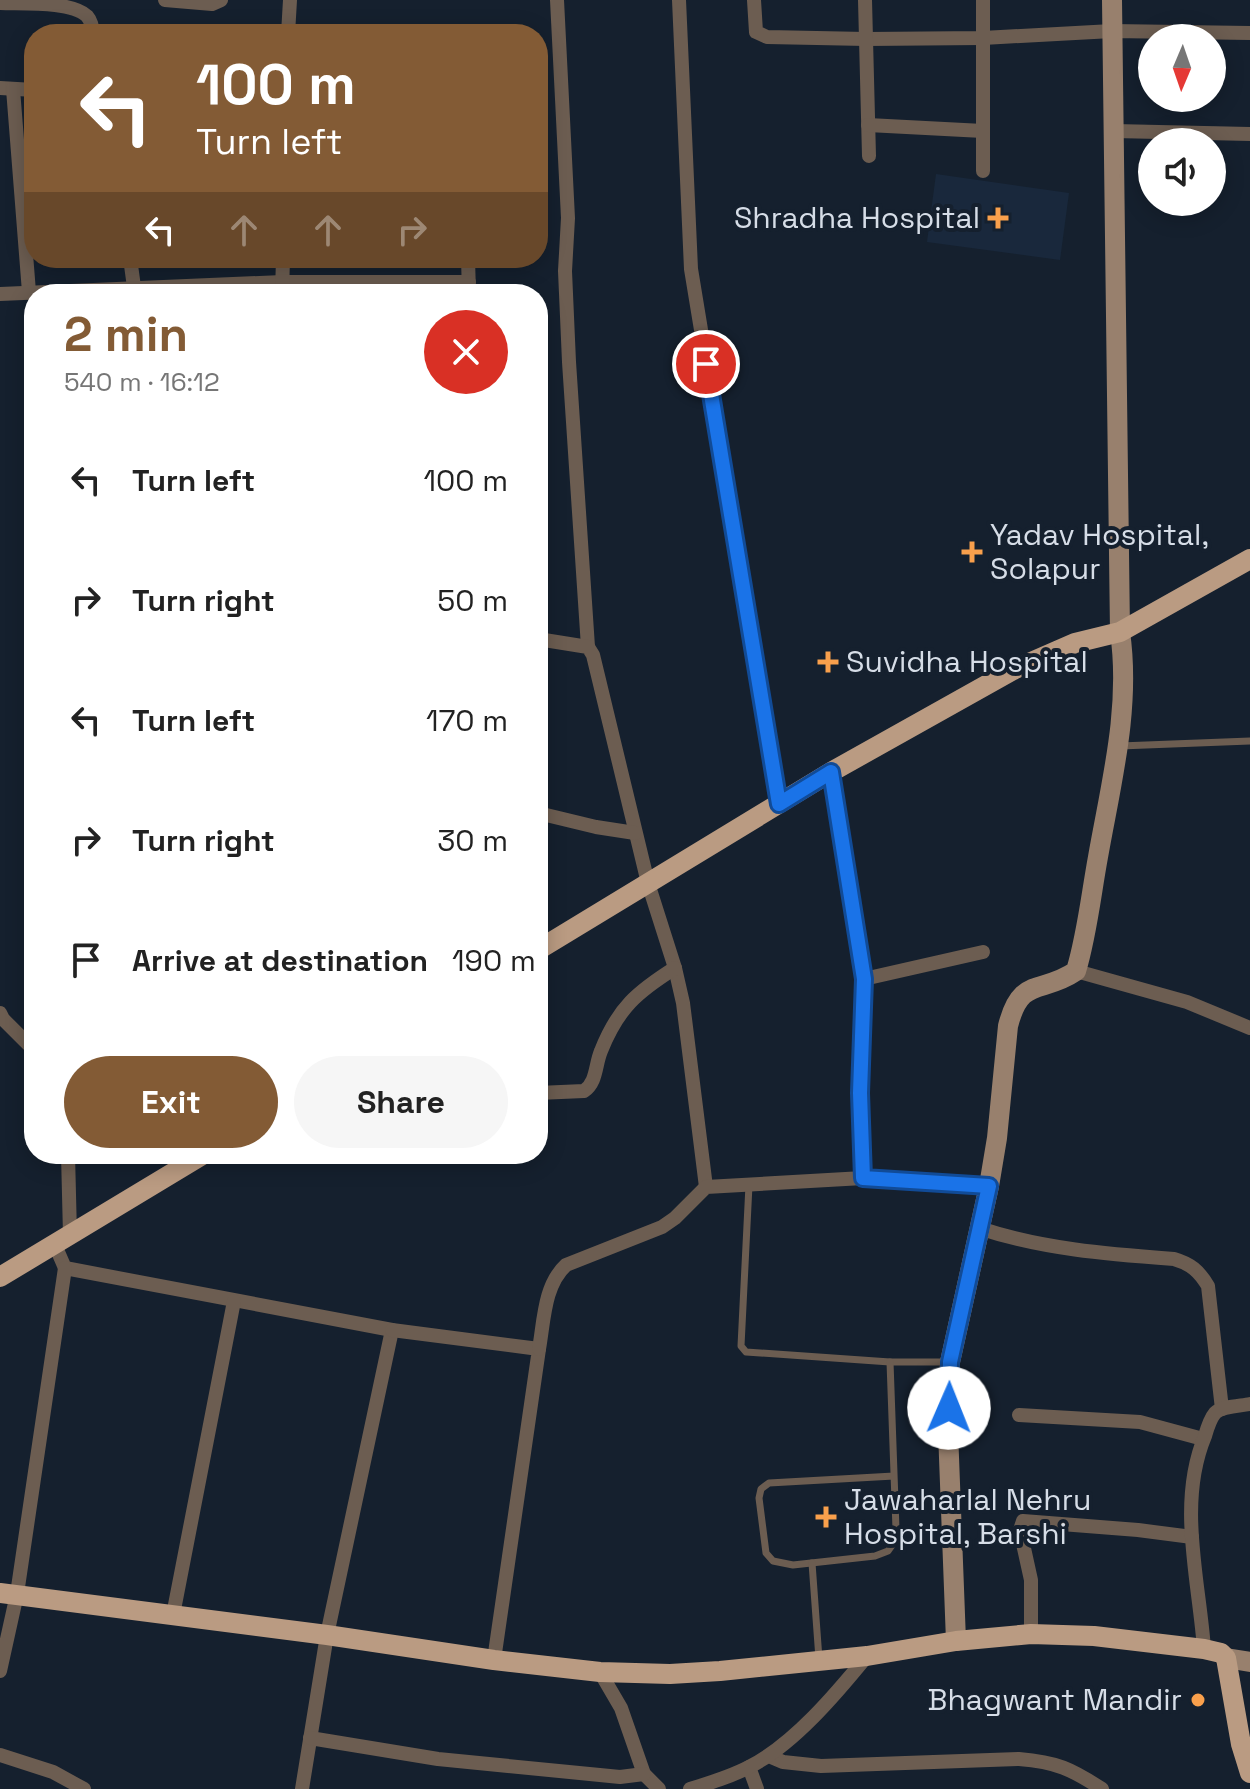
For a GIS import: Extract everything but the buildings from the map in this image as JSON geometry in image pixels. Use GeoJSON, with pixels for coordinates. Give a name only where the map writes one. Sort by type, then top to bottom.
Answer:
{"type":"FeatureCollection","features":[{"type":"Feature","properties":{"kind":"main road"},"geometry":{"type":"LineString","coordinates":[[956,1641],[948,1431],[950,1362],[989,1186],[1008,1026],[1012,1008],[1021,994],[1076,971],[1118,746],[1124,691],[1120,632],[1112,0]]}},
{"type":"Feature","properties":{"kind":"main road"},"geometry":{"type":"LineString","coordinates":[[548,944],[831,772],[1015,669],[1075,643],[1120,632],[1250,559]]}},
{"type":"Feature","properties":{"kind":"main road"},"geometry":{"type":"LineString","coordinates":[[0,1277],[188,1164]]}},
{"type":"Feature","properties":{"kind":"main road"},"geometry":{"type":"LineString","coordinates":[[8,1594],[600,1672],[670,1674],[819,1661],[956,1641],[1031,1634],[1094,1636],[1204,1649],[1221,1653],[1226,1658],[1241,1744],[1250,1773]]}},
{"type":"Feature","properties":{"kind":"main road"},"geometry":{"type":"LineString","coordinates":[[1226,1658],[1250,1662]]}},
{"type":"Feature","properties":{"kind":"street"},"geometry":{"type":"LineString","coordinates":[[165,0],[212,4],[221,0]]}},
{"type":"Feature","properties":{"kind":"street"},"geometry":{"type":"LineString","coordinates":[[289,24],[290,0]]}},
{"type":"Feature","properties":{"kind":"street"},"geometry":{"type":"LineString","coordinates":[[557,0],[568,218],[565,271],[569,362],[588,647],[593,655],[648,883],[683,1003],[706,1187]]}},
{"type":"Feature","properties":{"kind":"street"},"geometry":{"type":"LineString","coordinates":[[679,0],[691,269],[779,804]]}},
{"type":"Feature","properties":{"kind":"street"},"geometry":{"type":"LineString","coordinates":[[754,0],[754,25],[760,36],[866,39],[983,38],[1112,31],[1250,33]]}},
{"type":"Feature","properties":{"kind":"street"},"geometry":{"type":"LineString","coordinates":[[865,0],[869,156]]}},
{"type":"Feature","properties":{"kind":"street"},"geometry":{"type":"LineString","coordinates":[[983,0],[983,171]]}},
{"type":"Feature","properties":{"kind":"street"},"geometry":{"type":"LineString","coordinates":[[0,3],[64,7],[77,10],[91,24]]}},
{"type":"Feature","properties":{"kind":"street"},"geometry":{"type":"LineString","coordinates":[[7,88],[24,246]]}},
{"type":"Feature","properties":{"kind":"street"},"geometry":{"type":"LineString","coordinates":[[868,125],[983,131]]}},
{"type":"Feature","properties":{"kind":"street"},"geometry":{"type":"LineString","coordinates":[[1114,131],[1250,134]]}},
{"type":"Feature","properties":{"kind":"street"},"geometry":{"type":"LineString","coordinates":[[0,294],[24,292]]}},
{"type":"Feature","properties":{"kind":"street"},"geometry":{"type":"LineString","coordinates":[[548,641],[588,647]]}},
{"type":"Feature","properties":{"kind":"street"},"geometry":{"type":"LineString","coordinates":[[831,772],[864,979],[860,1093],[863,1178]]}},
{"type":"Feature","properties":{"kind":"street"},"geometry":{"type":"LineString","coordinates":[[548,815],[635,833]]}},
{"type":"Feature","properties":{"kind":"street"},"geometry":{"type":"LineString","coordinates":[[864,979],[983,952]]}},
{"type":"Feature","properties":{"kind":"street"},"geometry":{"type":"LineString","coordinates":[[548,1093],[584,1091],[590,1087],[601,1052],[631,999],[675,968]]}},
{"type":"Feature","properties":{"kind":"street"},"geometry":{"type":"LineString","coordinates":[[1076,971],[1187,1002],[1250,1028]]}},
{"type":"Feature","properties":{"kind":"street"},"geometry":{"type":"LineString","coordinates":[[2,1020],[24,1041]]}},
{"type":"Feature","properties":{"kind":"street"},"geometry":{"type":"LineString","coordinates":[[0,1671],[8,1594],[65,1268],[63,1240],[67,1164]]}},
{"type":"Feature","properties":{"kind":"street"},"geometry":{"type":"LineString","coordinates":[[494,1660],[539,1349],[551,1284],[556,1274],[566,1265],[662,1227],[706,1187],[863,1178],[989,1186]]}},
{"type":"Feature","properties":{"kind":"street"},"geometry":{"type":"LineString","coordinates":[[979,1228],[1026,1242],[1077,1251],[1174,1259],[1189,1264],[1200,1273],[1208,1286],[1222,1409]]}},
{"type":"Feature","properties":{"kind":"street"},"geometry":{"type":"LineString","coordinates":[[65,1268],[392,1330],[539,1349]]}},
{"type":"Feature","properties":{"kind":"street"},"geometry":{"type":"LineString","coordinates":[[173,1615],[234,1301]]}},
{"type":"Feature","properties":{"kind":"street"},"geometry":{"type":"LineString","coordinates":[[302,1789],[327,1635],[392,1330]]}},
{"type":"Feature","properties":{"kind":"street"},"geometry":{"type":"LineString","coordinates":[[1204,1649],[1192,1537],[1192,1483],[1196,1457],[1215,1413],[1250,1404]]}},
{"type":"Feature","properties":{"kind":"street"},"geometry":{"type":"LineString","coordinates":[[1019,1415],[1140,1422],[1203,1439]]}},
{"type":"Feature","properties":{"kind":"street"},"geometry":{"type":"LineString","coordinates":[[1031,1634],[1031,1580],[1020,1530],[1023,1521],[1192,1537]]}},
{"type":"Feature","properties":{"kind":"street"},"geometry":{"type":"LineString","coordinates":[[690,1789],[749,1767],[769,1756],[831,1700],[867,1656]]}},
{"type":"Feature","properties":{"kind":"street"},"geometry":{"type":"LineString","coordinates":[[600,1672],[625,1718],[644,1774],[659,1789]]}},
{"type":"Feature","properties":{"kind":"street"},"geometry":{"type":"LineString","coordinates":[[310,1738],[438,1759],[620,1777],[644,1774]]}},
{"type":"Feature","properties":{"kind":"street"},"geometry":{"type":"LineString","coordinates":[[0,1755],[53,1772],[84,1789]]}},
{"type":"Feature","properties":{"kind":"street"},"geometry":{"type":"LineString","coordinates":[[769,1756],[783,1762],[821,1766],[1019,1759],[1043,1761],[1060,1765],[1102,1789]]}},
{"type":"Feature","properties":{"kind":"street"},"geometry":{"type":"LineString","coordinates":[[749,1767],[757,1789]]}},
{"type":"Feature","properties":{"kind":"lane"},"geometry":{"type":"LineString","coordinates":[[1118,746],[1250,741]]}},
{"type":"Feature","properties":{"kind":"lane"},"geometry":{"type":"LineString","coordinates":[[750,1184],[741,1346],[746,1352],[890,1362],[950,1362]]}},
{"type":"Feature","properties":{"kind":"lane"},"geometry":{"type":"LineString","coordinates":[[890,1362],[896,1529],[895,1541],[888,1551],[875,1556],[812,1563],[784,1565],[773,1561],[766,1553],[759,1498],[761,1489],[769,1483],[894,1476]]}},
{"type":"Feature","properties":{"kind":"lane"},"geometry":{"type":"LineString","coordinates":[[812,1563],[819,1661]]}},
{"type":"Feature","properties":{"kind":"shaded area","name":"Shradha Hospital"},"geometry":{"type":"Polygon","coordinates":[[[936,174],[1069,193],[1060,260],[927,242],[936,174]]]}},
{"type":"Feature","properties":{"kind":"place","name":"Shradha Hospital"},"geometry":{"type":"Point","coordinates":[998,218]}},
{"type":"Feature","properties":{"kind":"place","name":"Yadav Hospital, Solapur"},"geometry":{"type":"Point","coordinates":[972,552]}},
{"type":"Feature","properties":{"kind":"place","name":"Suvidha Hospital"},"geometry":{"type":"Point","coordinates":[828,662]}},
{"type":"Feature","properties":{"kind":"place","name":"Jawaharlal Nehru Hospital, Barshi"},"geometry":{"type":"Point","coordinates":[826,1517]}},
{"type":"Feature","properties":{"kind":"place","name":"Bhagwant Mandir"},"geometry":{"type":"Point","coordinates":[1198,1700]}},
{"type":"Feature","properties":{"kind":"route"},"geometry":{"type":"LineString","coordinates":[[706,364],[779,804],[831,772],[864,979],[860,1054],[863,1178],[989,1186],[950,1362],[949,1408]]}}]}
